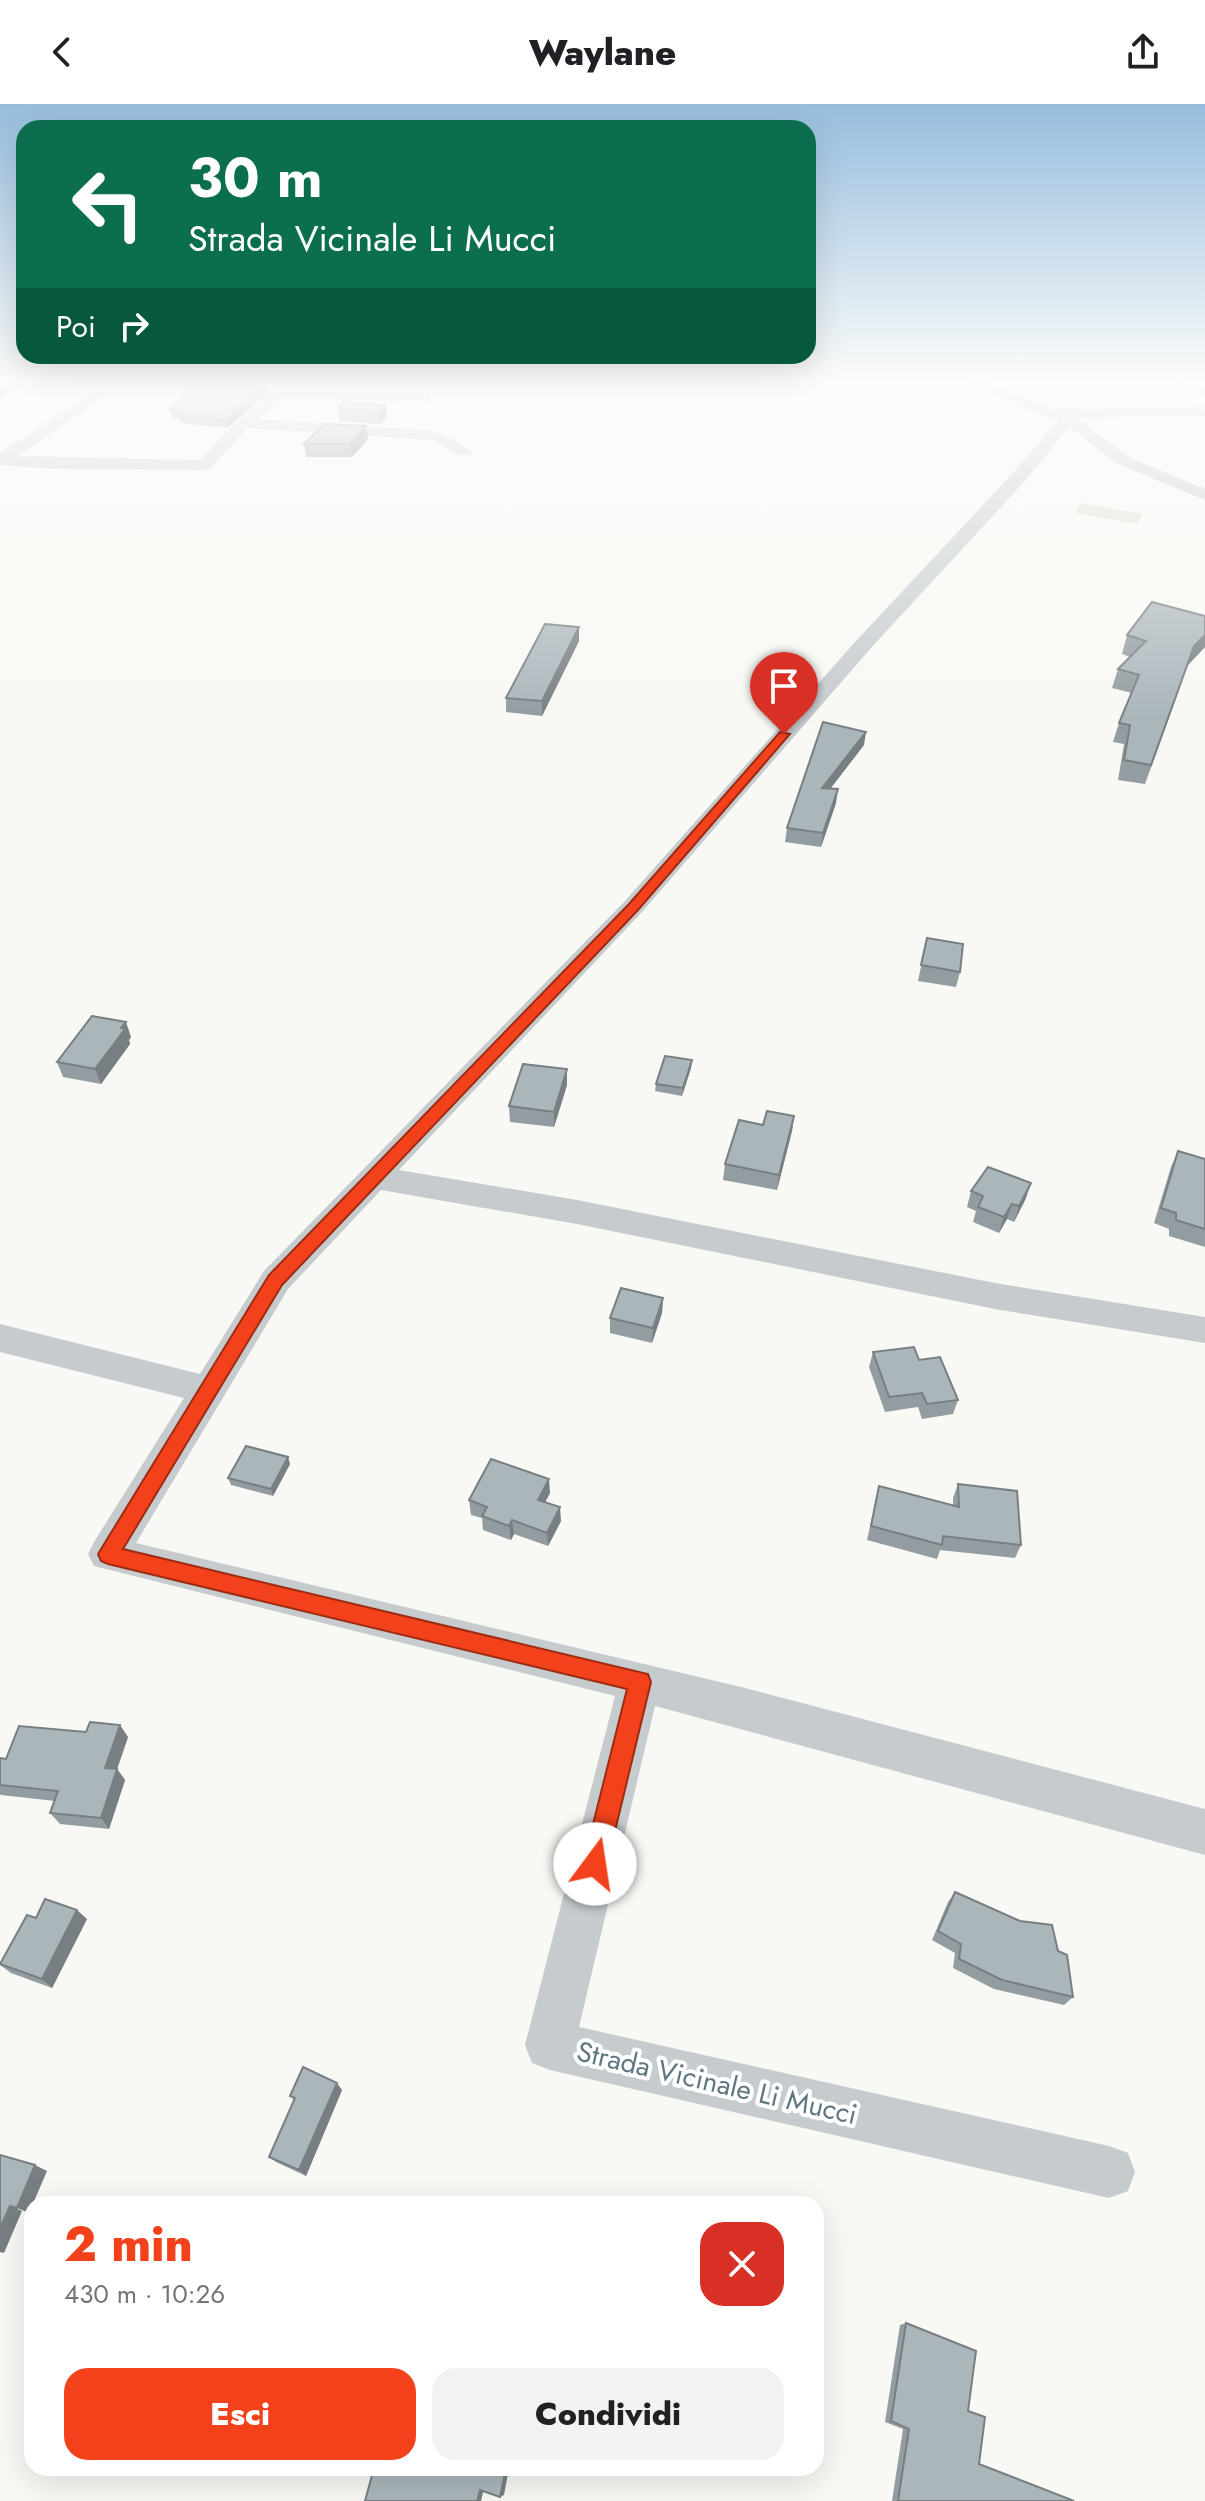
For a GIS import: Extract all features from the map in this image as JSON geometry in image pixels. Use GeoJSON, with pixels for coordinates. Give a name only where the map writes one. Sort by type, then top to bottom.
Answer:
{"type":"FeatureCollection","features":[{"type":"Feature","properties":{"kind":"street"},"geometry":{"type":"LineString","coordinates":[[1003,494],[853,656],[633,907],[276,1280],[108,1554],[640,1682],[1205,1832]]}},
{"type":"Feature","properties":{"kind":"street"},"geometry":{"type":"LineString","coordinates":[[373,1177],[577,1212],[995,1296],[1205,1330]]}},
{"type":"Feature","properties":{"kind":"street"},"geometry":{"type":"LineString","coordinates":[[0,1338],[208,1390]]}},
{"type":"Feature","properties":{"kind":"street","name":"Strada Vicinale Li Mucci"},"geometry":{"type":"LineString","coordinates":[[640,1682],[550,2045],[1109,2172]]}},
{"type":"Feature","properties":{"kind":"shaded area"},"geometry":{"type":"Polygon","coordinates":[[[1081,503],[1143,514],[1137,524],[1075,513],[1081,503]]]}},
{"type":"Feature","properties":{"kind":"building"},"geometry":{"type":"Polygon","coordinates":[[[1152,602],[1205,616],[1205,635],[1194,646],[1151,765],[1124,760],[1130,725],[1119,723],[1139,675],[1118,669],[1146,641],[1127,635],[1152,602]]]}},
{"type":"Feature","properties":{"kind":"building"},"geometry":{"type":"Polygon","coordinates":[[[545,624],[579,627],[542,701],[506,698],[545,624]]]}},
{"type":"Feature","properties":{"kind":"building"},"geometry":{"type":"Polygon","coordinates":[[[823,722],[866,732],[822,788],[838,789],[823,833],[787,828],[823,722]]]}},
{"type":"Feature","properties":{"kind":"building"},"geometry":{"type":"Polygon","coordinates":[[[927,938],[963,944],[960,972],[921,965],[927,938]]]}},
{"type":"Feature","properties":{"kind":"building"},"geometry":{"type":"Polygon","coordinates":[[[92,1016],[126,1022],[121,1028],[125,1029],[95,1069],[57,1062],[92,1016]]]}},
{"type":"Feature","properties":{"kind":"building"},"geometry":{"type":"Polygon","coordinates":[[[665,1056],[692,1060],[683,1088],[656,1084],[665,1056]]]}},
{"type":"Feature","properties":{"kind":"building"},"geometry":{"type":"Polygon","coordinates":[[[523,1064],[567,1069],[554,1112],[509,1106],[523,1064]]]}},
{"type":"Feature","properties":{"kind":"building"},"geometry":{"type":"Polygon","coordinates":[[[767,1111],[794,1116],[779,1175],[725,1164],[739,1120],[763,1125],[767,1111]]]}},
{"type":"Feature","properties":{"kind":"building"},"geometry":{"type":"Polygon","coordinates":[[[1178,1151],[1205,1159],[1205,1229],[1176,1220],[1176,1213],[1161,1208],[1178,1151]]]}},
{"type":"Feature","properties":{"kind":"building"},"geometry":{"type":"Polygon","coordinates":[[[988,1167],[1031,1183],[1019,1206],[1012,1204],[1004,1217],[978,1207],[983,1196],[971,1191],[988,1167]]]}},
{"type":"Feature","properties":{"kind":"building"},"geometry":{"type":"Polygon","coordinates":[[[621,1288],[663,1298],[653,1328],[610,1318],[621,1288]]]}},
{"type":"Feature","properties":{"kind":"building"},"geometry":{"type":"Polygon","coordinates":[[[914,1347],[919,1360],[940,1357],[958,1400],[927,1404],[922,1393],[889,1397],[873,1352],[914,1347]]]}},
{"type":"Feature","properties":{"kind":"building"},"geometry":{"type":"Polygon","coordinates":[[[246,1446],[288,1457],[271,1489],[228,1478],[246,1446]]]}},
{"type":"Feature","properties":{"kind":"building"},"geometry":{"type":"Polygon","coordinates":[[[491,1459],[549,1479],[538,1500],[560,1507],[547,1533],[512,1520],[509,1526],[482,1516],[487,1507],[469,1500],[491,1459]]]}},
{"type":"Feature","properties":{"kind":"building"},"geometry":{"type":"Polygon","coordinates":[[[958,1484],[1017,1491],[1021,1545],[943,1536],[942,1545],[871,1526],[879,1486],[959,1507],[958,1484]]]}},
{"type":"Feature","properties":{"kind":"building"},"geometry":{"type":"Polygon","coordinates":[[[90,1722],[120,1725],[105,1768],[117,1769],[101,1818],[50,1813],[58,1791],[0,1785],[0,1758],[6,1759],[19,1726],[86,1732],[90,1722]]]}},
{"type":"Feature","properties":{"kind":"building"},"geometry":{"type":"Polygon","coordinates":[[[955,1892],[1020,1921],[1052,1925],[1058,1951],[1067,1955],[1073,1997],[1002,1980],[959,1959],[961,1944],[938,1931],[955,1892]]]}},
{"type":"Feature","properties":{"kind":"building"},"geometry":{"type":"Polygon","coordinates":[[[45,1899],[77,1910],[42,1979],[0,1964],[27,1915],[36,1918],[45,1899]]]}},
{"type":"Feature","properties":{"kind":"building"},"geometry":{"type":"Polygon","coordinates":[[[303,2067],[337,2083],[299,2170],[269,2157],[295,2098],[290,2096],[303,2067]]]}},
{"type":"Feature","properties":{"kind":"building"},"geometry":{"type":"Polygon","coordinates":[[[0,2155],[35,2165],[17,2208],[10,2206],[0,2228],[0,2155]]]}},
{"type":"Feature","properties":{"kind":"building"},"geometry":{"type":"Polygon","coordinates":[[[906,2323],[976,2351],[968,2411],[985,2417],[979,2464],[1074,2501],[898,2501],[909,2429],[891,2421],[906,2323]]]}},
{"type":"Feature","properties":{"kind":"building"},"geometry":{"type":"Polygon","coordinates":[[[372,2476],[504,2476],[500,2497],[480,2490],[477,2501],[365,2501],[372,2476]]]}},
{"type":"Feature","properties":{"kind":"route"},"geometry":{"type":"LineString","coordinates":[[595,1864],[640,1682],[108,1554],[276,1280],[633,907],[784,734]]}}]}
